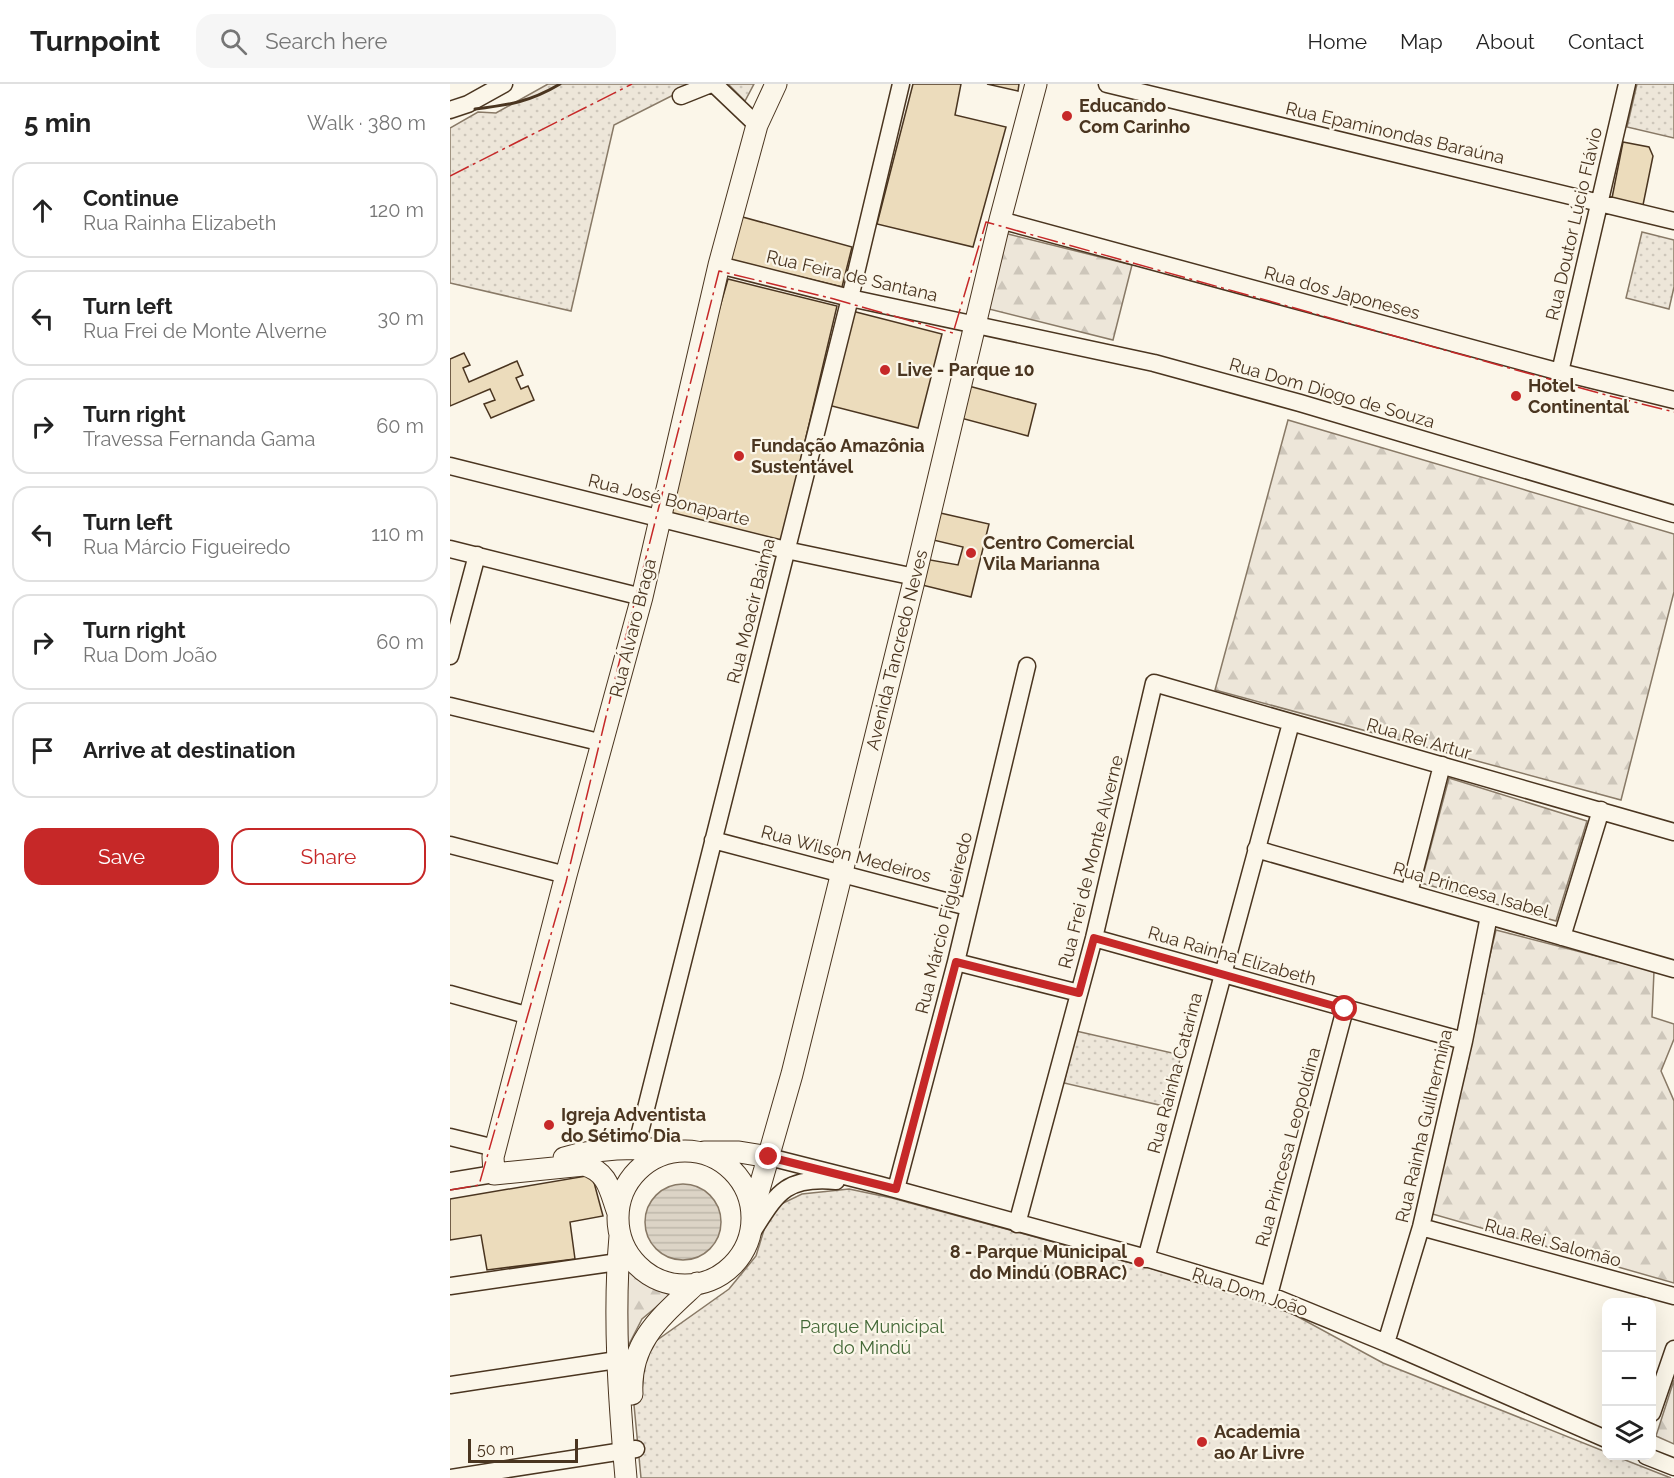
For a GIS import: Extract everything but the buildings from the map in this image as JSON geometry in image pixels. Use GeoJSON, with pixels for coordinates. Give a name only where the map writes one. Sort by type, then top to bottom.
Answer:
{"type":"FeatureCollection","features":[{"type":"Feature","properties":{"kind":"main road","name":"Rua Álvaro Braga"},"geometry":{"type":"LineString","coordinates":[[494,1174],[495,1148],[642,597],[719,265],[757,125],[776,84]]}},
{"type":"Feature","properties":{"kind":"main road","name":"Avenida Tancredo Neves"},"geometry":{"type":"LineString","coordinates":[[752,1214],[795,1062],[915,577],[1000,220],[1036,84]]}},
{"type":"Feature","properties":{"kind":"main road"},"geometry":{"type":"LineString","coordinates":[[494,1174],[584,1165],[602,1173],[631,1257],[649,1274],[664,1281],[680,1284],[711,1279],[730,1267],[744,1250],[749,1237],[752,1214],[744,1185],[723,1163],[710,1156],[636,1148],[587,1153],[526,1170]]}},
{"type":"Feature","properties":{"kind":"main road"},"geometry":{"type":"LineString","coordinates":[[626,1478],[630,1450],[627,1359],[618,1262],[619,1224],[624,1191],[637,1171],[657,1158],[687,1152]]}},
{"type":"Feature","properties":{"kind":"main road","name":"Rua Dom João"},"geometry":{"type":"LineString","coordinates":[[687,1152],[739,1152],[769,1157]]}},
{"type":"Feature","properties":{"kind":"main road"},"geometry":{"type":"LineString","coordinates":[[627,1359],[657,1322],[697,1283]]}},
{"type":"Feature","properties":{"kind":"main road"},"geometry":{"type":"LineString","coordinates":[[630,1450],[640,1478]]}},
{"type":"Feature","properties":{"kind":"street"},"geometry":{"type":"LineString","coordinates":[[450,110],[468,104],[504,84]]}},
{"type":"Feature","properties":{"kind":"street"},"geometry":{"type":"LineString","coordinates":[[681,96],[712,84],[757,125]]}},
{"type":"Feature","properties":{"kind":"street","name":"Rua Moacir Baima"},"geometry":{"type":"LineString","coordinates":[[636,1148],[850,298],[901,84]]}},
{"type":"Feature","properties":{"kind":"street","name":"Rua Epaminondas Baraúna"},"geometry":{"type":"LineString","coordinates":[[1107,84],[1674,221]]}},
{"type":"Feature","properties":{"kind":"street","name":"Rua Doutor Lúcio Flávio"},"geometry":{"type":"LineString","coordinates":[[1560,372],[1627,84]]}},
{"type":"Feature","properties":{"kind":"street","name":"Rua dos Japoneses"},"geometry":{"type":"LineString","coordinates":[[1000,220],[1560,372],[1674,400]]}},
{"type":"Feature","properties":{"kind":"street","name":"Rua Feira de Santana"},"geometry":{"type":"LineString","coordinates":[[719,265],[850,298],[976,323]]}},
{"type":"Feature","properties":{"kind":"street","name":"Rua Dom Diogo de Souza"},"geometry":{"type":"LineString","coordinates":[[976,323],[1154,363],[1300,403],[1674,514]]}},
{"type":"Feature","properties":{"kind":"street","name":"Rua José Bonaparte"},"geometry":{"type":"LineString","coordinates":[[450,466],[786,550],[915,577]]}},
{"type":"Feature","properties":{"kind":"street"},"geometry":{"type":"LineString","coordinates":[[450,549],[642,597]]}},
{"type":"Feature","properties":{"kind":"street"},"geometry":{"type":"LineString","coordinates":[[450,656],[477,555]]}},
{"type":"Feature","properties":{"kind":"street","name":"Rua Márcio Figueiredo"},"geometry":{"type":"LineString","coordinates":[[896,1189],[956,962],[1027,666]]}},
{"type":"Feature","properties":{"kind":"street","name":"Rua Rei Artur"},"geometry":{"type":"LineString","coordinates":[[1154,683],[1674,832]]}},
{"type":"Feature","properties":{"kind":"street","name":"Rua Frei de Monte Alverne"},"geometry":{"type":"LineString","coordinates":[[1017,1224],[1094,938],[1154,683]]}},
{"type":"Feature","properties":{"kind":"street"},"geometry":{"type":"LineString","coordinates":[[450,706],[603,743]]}},
{"type":"Feature","properties":{"kind":"street","name":"Rua Rainha Catarina"},"geometry":{"type":"LineString","coordinates":[[1146,1259],[1291,723]]}},
{"type":"Feature","properties":{"kind":"street"},"geometry":{"type":"LineString","coordinates":[[1409,893],[1442,765]]}},
{"type":"Feature","properties":{"kind":"street"},"geometry":{"type":"LineString","coordinates":[[1562,937],[1601,810]]}},
{"type":"Feature","properties":{"kind":"street","name":"Rua Wilson Medeiros"},"geometry":{"type":"LineString","coordinates":[[713,840],[968,907]]}},
{"type":"Feature","properties":{"kind":"street"},"geometry":{"type":"LineString","coordinates":[[450,845],[566,875]]}},
{"type":"Feature","properties":{"kind":"street","name":"Rua Princesa Isabel"},"geometry":{"type":"LineString","coordinates":[[1256,849],[1674,969]]}},
{"type":"Feature","properties":{"kind":"street","name":"Rua Rainha Guilhermina"},"geometry":{"type":"LineString","coordinates":[[1386,1343],[1421,1227],[1464,1041],[1489,916]]}},
{"type":"Feature","properties":{"kind":"street","name":"Rua Rainha Elizabeth"},"geometry":{"type":"LineString","coordinates":[[1094,938],[1464,1041]]}},
{"type":"Feature","properties":{"kind":"street"},"geometry":{"type":"LineString","coordinates":[[956,962],[1079,993]]}},
{"type":"Feature","properties":{"kind":"street"},"geometry":{"type":"LineString","coordinates":[[450,994],[530,1016]]}},
{"type":"Feature","properties":{"kind":"street","name":"Rua Princesa Leopoldina"},"geometry":{"type":"LineString","coordinates":[[1269,1295],[1345,1009]]}},
{"type":"Feature","properties":{"kind":"street"},"geometry":{"type":"LineString","coordinates":[[450,1137],[495,1148]]}},
{"type":"Feature","properties":{"kind":"street","name":"Rua Dom João"},"geometry":{"type":"LineString","coordinates":[[769,1157],[896,1189],[1269,1295],[1386,1343],[1602,1437]]}},
{"type":"Feature","properties":{"kind":"street"},"geometry":{"type":"LineString","coordinates":[[450,1181],[494,1174]]}},
{"type":"Feature","properties":{"kind":"street","name":"Rua Dom João"},"geometry":{"type":"LineString","coordinates":[[749,1237],[778,1194],[789,1185],[806,1180],[822,1180],[880,1185]]}},
{"type":"Feature","properties":{"kind":"street","name":"Rua Rei Salomão"},"geometry":{"type":"LineString","coordinates":[[1421,1227],[1674,1296]]}},
{"type":"Feature","properties":{"kind":"street"},"geometry":{"type":"LineString","coordinates":[[450,1286],[618,1262]]}},
{"type":"Feature","properties":{"kind":"street"},"geometry":{"type":"LineString","coordinates":[[1654,1406],[1674,1349]]}},
{"type":"Feature","properties":{"kind":"street"},"geometry":{"type":"LineString","coordinates":[[450,1384],[627,1359]]}},
{"type":"Feature","properties":{"kind":"street"},"geometry":{"type":"LineString","coordinates":[[450,1478],[630,1450]]}},
{"type":"Feature","properties":{"kind":"street"},"geometry":{"type":"LineString","coordinates":[[1656,1459],[1674,1467]]}},
{"type":"Feature","properties":{"kind":"green space"},"geometry":{"type":"Polygon","coordinates":[[[548,84],[695,84],[614,125],[571,311],[450,283],[450,128],[478,112],[496,113],[548,84]]]}},
{"type":"Feature","properties":{"kind":"green space"},"geometry":{"type":"Polygon","coordinates":[[[728,84],[754,84],[745,101],[728,84]]]}},
{"type":"Feature","properties":{"kind":"green space"},"geometry":{"type":"Polygon","coordinates":[[[1637,84],[1674,84],[1674,138],[1627,127],[1637,84]]]}},
{"type":"Feature","properties":{"kind":"green space"},"geometry":{"type":"Polygon","coordinates":[[[1000,232],[1132,265],[1113,340],[981,307],[1000,232]]]}},
{"type":"Feature","properties":{"kind":"green space"},"geometry":{"type":"Polygon","coordinates":[[[1642,232],[1674,240],[1674,287],[1669,309],[1626,298],[1642,232]]]}},
{"type":"Feature","properties":{"kind":"green space"},"geometry":{"type":"Polygon","coordinates":[[[1288,420],[1674,534],[1674,592],[1621,800],[1215,690],[1288,420]]]}},
{"type":"Feature","properties":{"kind":"green space"},"geometry":{"type":"Polygon","coordinates":[[[1449,778],[1587,821],[1556,921],[1421,883],[1449,778]]]}},
{"type":"Feature","properties":{"kind":"green space"},"geometry":{"type":"Polygon","coordinates":[[[1496,930],[1654,971],[1652,1017],[1674,1024],[1674,1039],[1661,1071],[1674,1101],[1674,1283],[1429,1213],[1496,930]]]}},
{"type":"Feature","properties":{"kind":"green space"},"geometry":{"type":"Polygon","coordinates":[[[1076,1031],[1181,1055],[1168,1107],[1064,1083],[1076,1031]]]}},
{"type":"Feature","properties":{"kind":"green space","name":"Parque Municipal do Mindú"},"geometry":{"type":"Polygon","coordinates":[[[849,1189],[892,1198],[1267,1300],[1383,1363],[1602,1450],[1602,1460],[1625,1460],[1671,1478],[641,1478],[632,1384],[639,1353],[729,1289],[756,1256],[767,1220],[779,1205],[802,1194],[849,1189]]]}},
{"type":"Feature","properties":{"kind":"green space"},"geometry":{"type":"Polygon","coordinates":[[[622,1253],[646,1279],[679,1288],[642,1319],[624,1354],[622,1253]]]}},
{"type":"Feature","properties":{"kind":"green space"},"geometry":{"type":"Polygon","coordinates":[[[1674,1380],[1674,1444],[1656,1436],[1674,1380]]]}},
{"type":"Feature","properties":{"kind":"shaded area"},"geometry":{"type":"Polygon","coordinates":[[[683,1184],[697,1187],[710,1195],[718,1208],[721,1222],[718,1236],[710,1249],[697,1257],[683,1260],[669,1257],[656,1249],[648,1236],[645,1222],[648,1208],[656,1195],[669,1187],[683,1184]]]}},
{"type":"Feature","properties":{"kind":"wall"},"geometry":{"type":"LineString","coordinates":[[475,109],[519,102],[560,84]]}},
{"type":"Feature","properties":{"kind":"power"},"geometry":{"type":"LineString","coordinates":[[450,176],[632,84]]}},
{"type":"Feature","properties":{"kind":"power"},"geometry":{"type":"LineString","coordinates":[[450,1190],[479,1185],[566,882],[719,271],[834,299],[953,333],[986,222],[1674,412]]}},
{"type":"Feature","properties":{"kind":"place","name":"Educando Com Carinho"},"geometry":{"type":"Point","coordinates":[1067,116]}},
{"type":"Feature","properties":{"kind":"place","name":"Live - Parque 10"},"geometry":{"type":"Point","coordinates":[885,370]}},
{"type":"Feature","properties":{"kind":"place","name":"Hotel Continental"},"geometry":{"type":"Point","coordinates":[1516,396]}},
{"type":"Feature","properties":{"kind":"place","name":"Fundação Amazônia Sustentável"},"geometry":{"type":"Point","coordinates":[739,456]}},
{"type":"Feature","properties":{"kind":"place","name":"Centro Comercial Vila Marianna"},"geometry":{"type":"Point","coordinates":[971,553]}},
{"type":"Feature","properties":{"kind":"place","name":"Igreja Adventista do Sétimo Dia"},"geometry":{"type":"Point","coordinates":[549,1125]}},
{"type":"Feature","properties":{"kind":"place","name":"8 - Parque Municipal do Mindú (OBRAC)"},"geometry":{"type":"Point","coordinates":[1139,1262]}},
{"type":"Feature","properties":{"kind":"place","name":"Academia ao Ar Livre"},"geometry":{"type":"Point","coordinates":[1202,1442]}},
{"type":"Feature","properties":{"kind":"route"},"geometry":{"type":"LineString","coordinates":[[769,1157],[896,1189],[956,962],[1079,993],[1094,938],[1345,1009]]}}]}
